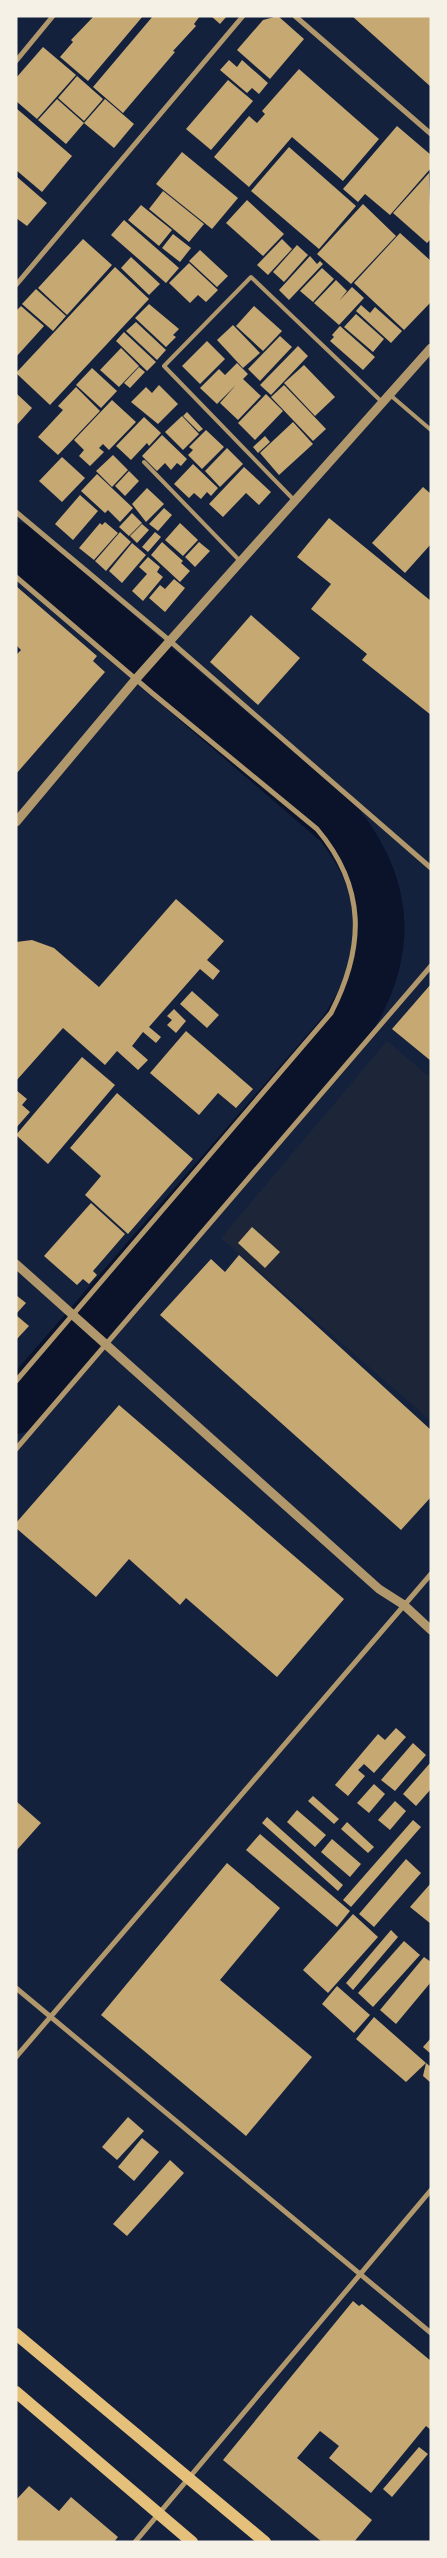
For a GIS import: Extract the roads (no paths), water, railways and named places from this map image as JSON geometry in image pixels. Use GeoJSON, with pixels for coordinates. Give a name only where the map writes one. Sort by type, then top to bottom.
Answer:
{"type":"FeatureCollection","features":[{"type":"Feature","properties":{"kind":"main road"},"geometry":{"type":"LineString","coordinates":[[16,2334],[265,2542]]}},
{"type":"Feature","properties":{"kind":"main road"},"geometry":{"type":"LineString","coordinates":[[16,2392],[192,2542]]}},
{"type":"Feature","properties":{"kind":"street"},"geometry":{"type":"LineString","coordinates":[[16,61],[53,16]]}},
{"type":"Feature","properties":{"kind":"street"},"geometry":{"type":"LineString","coordinates":[[16,286],[243,16]]}},
{"type":"Feature","properties":{"kind":"street"},"geometry":{"type":"LineString","coordinates":[[295,16],[431,134]]}},
{"type":"Feature","properties":{"kind":"street"},"geometry":{"type":"LineString","coordinates":[[16,822],[138,677],[431,348]]}},
{"type":"Feature","properties":{"kind":"street"},"geometry":{"type":"LineString","coordinates":[[16,512],[170,641],[431,868]]}},
{"type":"Feature","properties":{"kind":"street"},"geometry":{"type":"LineString","coordinates":[[16,577],[138,677],[317,829],[334,849],[345,870],[354,897],[356,929],[353,958],[343,989],[332,1013],[74,1316],[16,1381]]}},
{"type":"Feature","properties":{"kind":"street"},"geometry":{"type":"LineString","coordinates":[[16,1449],[103,1341],[431,966]]}},
{"type":"Feature","properties":{"kind":"street"},"geometry":{"type":"LineString","coordinates":[[16,1264],[379,1589],[404,1605],[431,1630]]}},
{"type":"Feature","properties":{"kind":"street"},"geometry":{"type":"LineString","coordinates":[[16,2057],[431,1574]]}},
{"type":"Feature","properties":{"kind":"street"},"geometry":{"type":"LineString","coordinates":[[16,1988],[431,2332]]}},
{"type":"Feature","properties":{"kind":"street"},"geometry":{"type":"LineString","coordinates":[[135,2542],[431,2190]]}},
{"type":"Feature","properties":{"kind":"lane"},"geometry":{"type":"LineString","coordinates":[[295,501],[164,366],[251,277],[382,402]]}},
{"type":"Feature","properties":{"kind":"lane"},"geometry":{"type":"LineString","coordinates":[[389,394],[431,430]]}},
{"type":"Feature","properties":{"kind":"lane"},"geometry":{"type":"LineString","coordinates":[[144,462],[240,561]]}},
{"type":"Feature","properties":{"kind":"waterway"},"geometry":{"type":"LineString","coordinates":[[16,547],[339,824],[357,850],[370,876],[377,902],[379,928],[377,954],[370,980],[358,1006],[342,1033],[16,1409]]}},
{"type":"Feature","properties":{"kind":"waterway"},"geometry":{"type":"LineString","coordinates":[[282,1124],[285,1097]]}},
{"type":"Feature","properties":{"kind":"waterway"},"geometry":{"type":"LineString","coordinates":[[40,1405],[43,1377]]}}]}
